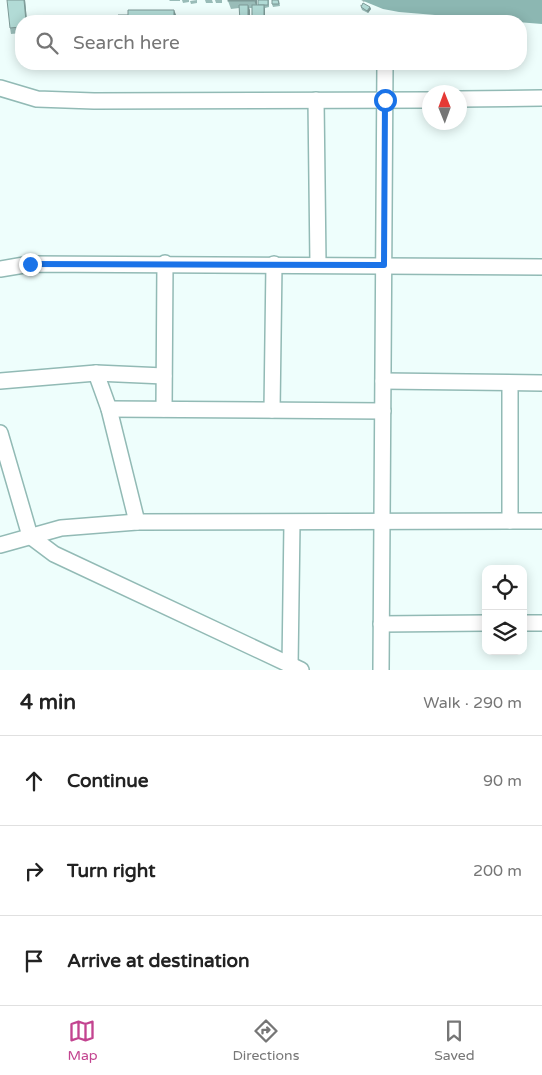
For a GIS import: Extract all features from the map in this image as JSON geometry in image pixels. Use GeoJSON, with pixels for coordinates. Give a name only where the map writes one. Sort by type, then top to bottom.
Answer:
{"type":"FeatureCollection","features":[{"type":"Feature","properties":{"kind":"street"},"geometry":{"type":"LineString","coordinates":[[381,670],[385,70]]}},
{"type":"Feature","properties":{"kind":"street"},"geometry":{"type":"LineString","coordinates":[[0,88],[37,99],[94,101],[422,100]]}},
{"type":"Feature","properties":{"kind":"street"},"geometry":{"type":"LineString","coordinates":[[467,100],[542,98]]}},
{"type":"Feature","properties":{"kind":"street"},"geometry":{"type":"LineString","coordinates":[[316,100],[318,264]]}},
{"type":"Feature","properties":{"kind":"street"},"geometry":{"type":"LineString","coordinates":[[0,269],[30,264],[165,263],[384,265],[447,268],[542,267]]}},
{"type":"Feature","properties":{"kind":"street"},"geometry":{"type":"LineString","coordinates":[[164,409],[165,263]]}},
{"type":"Feature","properties":{"kind":"street"},"geometry":{"type":"LineString","coordinates":[[272,410],[274,264]]}},
{"type":"Feature","properties":{"kind":"street"},"geometry":{"type":"LineString","coordinates":[[0,380],[96,373],[164,376]]}},
{"type":"Feature","properties":{"kind":"street"},"geometry":{"type":"LineString","coordinates":[[96,373],[109,409],[137,522]]}},
{"type":"Feature","properties":{"kind":"street"},"geometry":{"type":"LineString","coordinates":[[383,381],[542,383]]}},
{"type":"Feature","properties":{"kind":"street"},"geometry":{"type":"LineString","coordinates":[[510,383],[510,521]]}},
{"type":"Feature","properties":{"kind":"street"},"geometry":{"type":"LineString","coordinates":[[109,409],[383,411]]}},
{"type":"Feature","properties":{"kind":"street"},"geometry":{"type":"LineString","coordinates":[[0,433],[30,536],[54,554],[296,668],[292,523]]}},
{"type":"Feature","properties":{"kind":"street"},"geometry":{"type":"LineString","coordinates":[[0,545],[61,528],[137,522],[542,521]]}},
{"type":"Feature","properties":{"kind":"street"},"geometry":{"type":"LineString","coordinates":[[381,624],[482,623]]}},
{"type":"Feature","properties":{"kind":"street"},"geometry":{"type":"LineString","coordinates":[[527,623],[542,623]]}},
{"type":"Feature","properties":{"kind":"path"},"geometry":{"type":"LineString","coordinates":[[361,6],[364,0]]}},
{"type":"Feature","properties":{"kind":"water"},"geometry":{"type":"Polygon","coordinates":[[[361,0],[542,0],[542,24],[527,23],[527,15],[435,15],[383,9],[361,0]]]}},
{"type":"Feature","properties":{"kind":"building"},"geometry":{"type":"Polygon","coordinates":[[[7,0],[24,0],[25,15],[15,15],[15,28],[10,28],[7,0]]]}},
{"type":"Feature","properties":{"kind":"building"},"geometry":{"type":"Polygon","coordinates":[[[254,0],[254,1],[228,1],[254,0]]]}},
{"type":"Feature","properties":{"kind":"building"},"geometry":{"type":"Polygon","coordinates":[[[258,0],[268,0],[268,5],[258,5],[258,0]]]}},
{"type":"Feature","properties":{"kind":"building"},"geometry":{"type":"Polygon","coordinates":[[[272,0],[278,0],[279,4],[272,4],[272,0]]]}},
{"type":"Feature","properties":{"kind":"building"},"geometry":{"type":"Polygon","coordinates":[[[363,3],[370,7],[367,11],[361,7],[363,3]]]}},
{"type":"Feature","properties":{"kind":"building"},"geometry":{"type":"Polygon","coordinates":[[[239,5],[248,5],[248,15],[240,15],[239,5]]]}},
{"type":"Feature","properties":{"kind":"building"},"geometry":{"type":"Polygon","coordinates":[[[252,5],[264,5],[264,15],[252,15],[252,5]]]}},
{"type":"Feature","properties":{"kind":"building"},"geometry":{"type":"Polygon","coordinates":[[[128,10],[174,10],[174,15],[128,15],[128,10]]]}},
{"type":"Feature","properties":{"kind":"route"},"geometry":{"type":"LineString","coordinates":[[30,264],[384,265],[385,100]]}}]}
